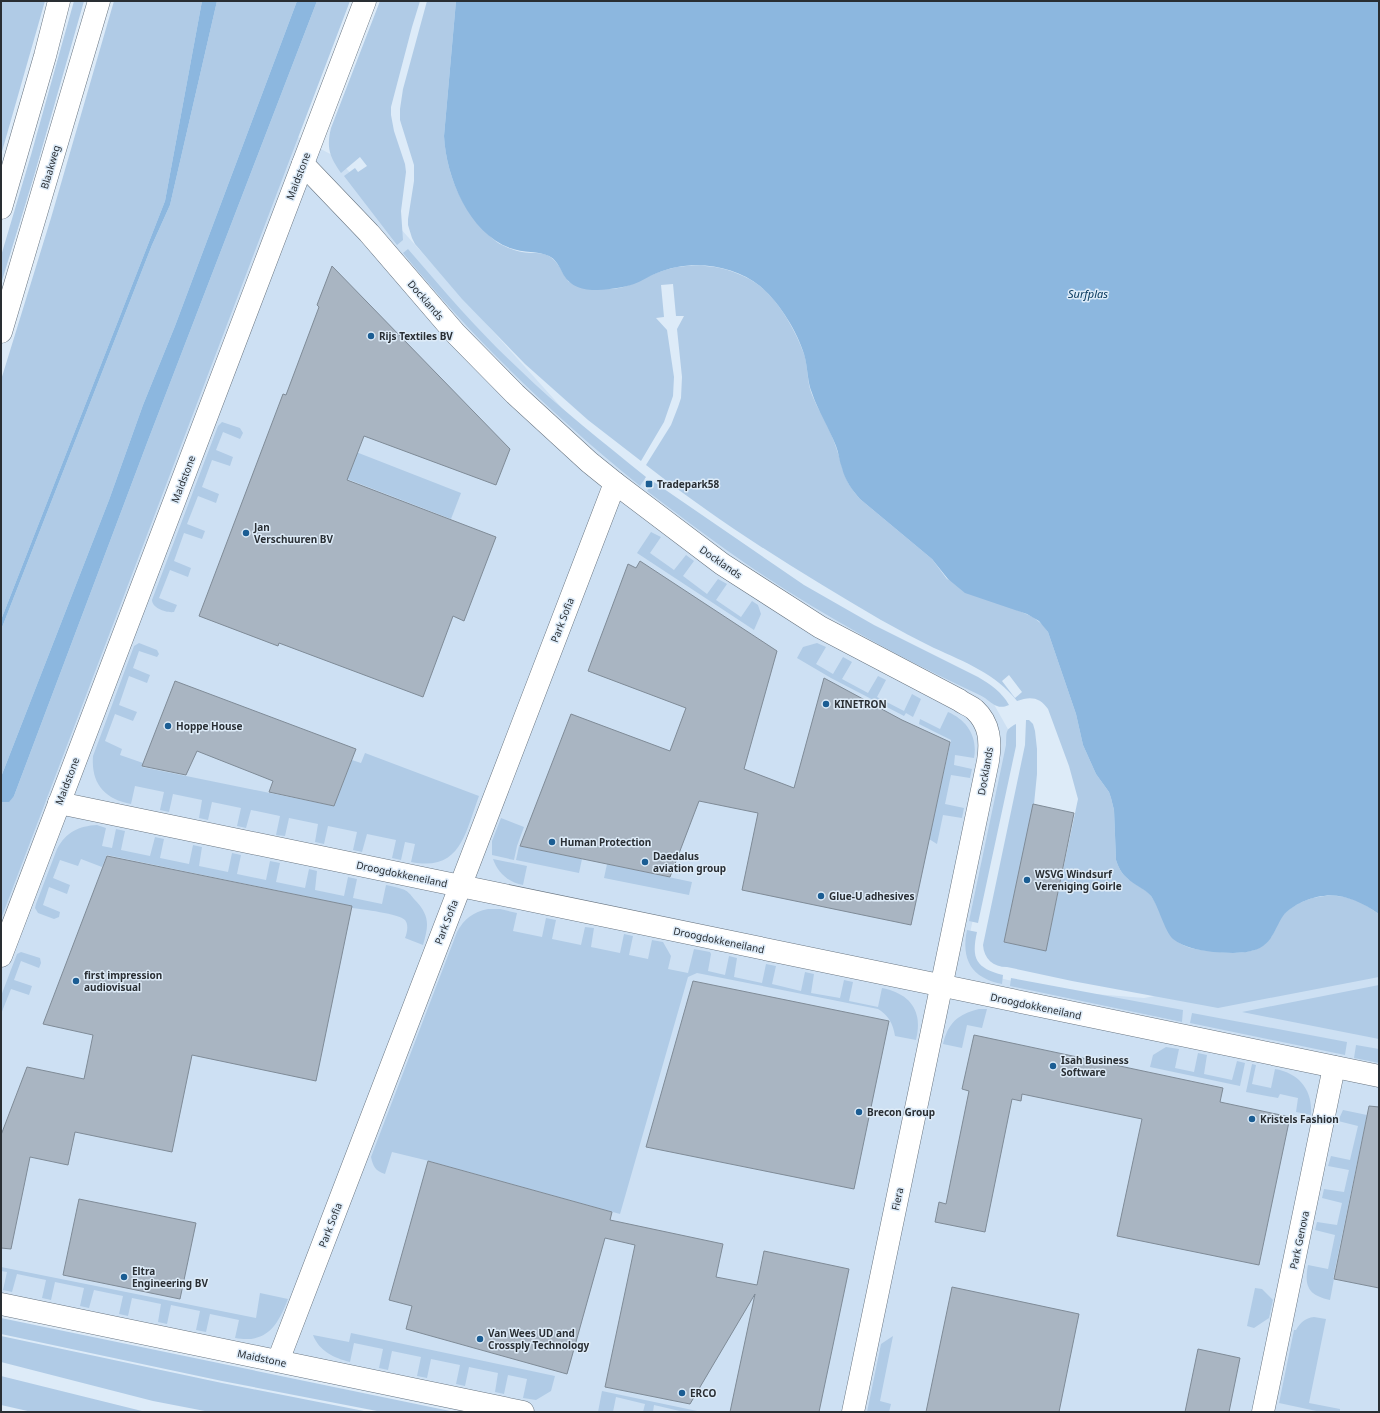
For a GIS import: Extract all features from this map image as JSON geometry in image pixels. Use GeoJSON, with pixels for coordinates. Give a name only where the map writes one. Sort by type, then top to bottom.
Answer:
{"type":"FeatureCollection","features":[{"type":"Feature","properties":{"kind":"street"},"geometry":{"type":"LineString","coordinates":[[1,208],[45,56],[59,1]]}},
{"type":"Feature","properties":{"kind":"street","name":"Blaakweg"},"geometry":{"type":"LineString","coordinates":[[1,332],[99,1]]}},
{"type":"Feature","properties":{"kind":"street","name":"Maidstone"},"geometry":{"type":"LineString","coordinates":[[1,956],[365,1]]}},
{"type":"Feature","properties":{"kind":"street","name":"Docklands"},"geometry":{"type":"LineString","coordinates":[[303,164],[369,233],[450,328],[471,350],[515,394],[589,462],[722,564],[820,627],[975,710],[986,724],[990,743],[988,761],[942,986]]}},
{"type":"Feature","properties":{"kind":"street","name":"Park Sofia"},"geometry":{"type":"LineString","coordinates":[[278,1362],[459,886],[615,483]]}},
{"type":"Feature","properties":{"kind":"street","name":"Droogdokkeneiland"},"geometry":{"type":"LineString","coordinates":[[59,803],[1379,1076]]}},
{"type":"Feature","properties":{"kind":"street","name":"Fiera"},"geometry":{"type":"LineString","coordinates":[[853,1412],[942,986]]}},
{"type":"Feature","properties":{"kind":"street","name":"Park Genova"},"geometry":{"type":"LineString","coordinates":[[1263,1412],[1334,1067]]}},
{"type":"Feature","properties":{"kind":"street","name":"Maidstone"},"geometry":{"type":"LineString","coordinates":[[1,1304],[523,1412]]}},
{"type":"Feature","properties":{"kind":"shaded area"},"geometry":{"type":"Polygon","coordinates":[[[1,1],[45,1],[1,155],[1,1]]]}},
{"type":"Feature","properties":{"kind":"shaded area"},"geometry":{"type":"Polygon","coordinates":[[[74,1],[84,1],[34,176],[1,284],[1,256],[74,1]]]}},
{"type":"Feature","properties":{"kind":"shaded area"},"geometry":{"type":"Polygon","coordinates":[[[114,1],[202,1],[165,201],[1,620],[1,380],[51,218],[114,1]]]}},
{"type":"Feature","properties":{"kind":"shaded area"},"geometry":{"type":"Polygon","coordinates":[[[217,1],[297,1],[175,326],[143,405],[109,500],[1,777],[1,630],[152,245],[170,205],[217,1]]]}},
{"type":"Feature","properties":{"kind":"shaded area"},"geometry":{"type":"Polygon","coordinates":[[[317,1],[350,1],[1,919],[1,802],[14,796],[147,443],[317,1]]]}},
{"type":"Feature","properties":{"kind":"shaded area"},"geometry":{"type":"Polygon","coordinates":[[[380,1],[420,1],[391,107],[394,131],[405,164],[406,172],[401,211],[403,240],[397,245],[344,176],[355,168],[358,172],[367,166],[360,157],[341,173],[334,162],[329,147],[331,128],[380,1]]]}},
{"type":"Feature","properties":{"kind":"shaded area"},"geometry":{"type":"Polygon","coordinates":[[[427,1],[456,1],[444,136],[445,149],[455,186],[467,209],[496,242],[519,252],[550,256],[558,264],[569,282],[602,289],[621,288],[666,270],[687,266],[701,266],[721,268],[739,274],[755,282],[767,292],[792,326],[801,345],[811,392],[833,440],[847,480],[854,492],[860,499],[932,559],[947,579],[1033,617],[1043,625],[1048,632],[1076,714],[1083,745],[1096,774],[1109,792],[1111,798],[1114,810],[1116,860],[1118,865],[1121,872],[1125,876],[1151,896],[1176,940],[1185,946],[1198,950],[1231,953],[1251,951],[1267,942],[1284,914],[1299,903],[1318,897],[1346,897],[1361,903],[1379,914],[1379,977],[1218,1008],[997,966],[990,961],[985,954],[983,945],[1025,745],[1026,720],[1029,720],[1033,724],[1035,731],[1037,774],[1034,804],[1004,942],[1046,950],[1078,799],[1069,766],[1048,709],[1038,700],[1026,698],[1017,701],[1000,683],[990,676],[901,631],[821,584],[761,547],[646,465],[671,425],[681,398],[682,377],[677,329],[684,316],[676,316],[673,284],[661,285],[664,317],[656,318],[667,330],[674,377],[673,396],[664,422],[641,461],[588,420],[525,364],[462,299],[415,244],[412,238],[408,225],[408,219],[414,181],[414,165],[400,120],[403,89],[427,1]],[[1009,675],[1002,681],[1015,698],[1022,692],[1009,675]]]}},
{"type":"Feature","properties":{"kind":"shaded area"},"geometry":{"type":"Polygon","coordinates":[[[296,136],[336,157],[589,438],[820,608],[987,692],[1009,731],[1003,783],[968,942],[982,974],[1057,991],[1144,998],[1379,956],[1379,1412],[463,1412],[1,1314],[1,918],[296,136]]]}},
{"type":"Feature","properties":{"kind":"shaded area"},"geometry":{"type":"Polygon","coordinates":[[[408,249],[462,311],[504,355],[565,411],[646,477],[640,486],[546,404],[486,346],[457,316],[403,253],[408,249]]]}},
{"type":"Feature","properties":{"kind":"shaded area"},"geometry":{"type":"Polygon","coordinates":[[[222,422],[240,428],[243,433],[240,439],[223,432],[216,450],[233,457],[230,466],[212,460],[202,487],[219,494],[216,503],[198,496],[187,524],[205,531],[202,539],[184,533],[174,561],[191,568],[188,577],[170,570],[159,598],[177,605],[174,612],[164,611],[157,608],[152,600],[218,426],[222,422]]]}},
{"type":"Feature","properties":{"kind":"shaded area"},"geometry":{"type":"Polygon","coordinates":[[[287,425],[461,493],[451,519],[342,477],[287,425]]]}},
{"type":"Feature","properties":{"kind":"shaded area"},"geometry":{"type":"Polygon","coordinates":[[[654,482],[804,585],[874,625],[978,677],[999,692],[1009,705],[1002,707],[996,706],[985,698],[882,646],[826,615],[732,554],[647,491],[654,482]]]}},
{"type":"Feature","properties":{"kind":"shaded area"},"geometry":{"type":"Polygon","coordinates":[[[651,532],[661,537],[650,553],[674,570],[686,555],[694,561],[683,576],[707,594],[718,579],[727,584],[716,600],[741,617],[752,601],[758,605],[761,614],[754,630],[637,553],[651,532]]]}},
{"type":"Feature","properties":{"kind":"shaded area"},"geometry":{"type":"Polygon","coordinates":[[[139,643],[157,650],[159,654],[157,657],[139,651],[133,668],[150,675],[147,683],[129,676],[119,705],[137,712],[133,721],[115,714],[105,741],[122,749],[120,755],[143,763],[142,767],[334,806],[352,760],[361,763],[365,753],[479,796],[465,836],[451,855],[441,861],[428,864],[411,862],[415,844],[405,842],[401,860],[392,858],[396,840],[367,834],[362,852],[353,850],[357,832],[328,826],[324,844],[315,842],[318,824],[289,818],[285,836],[276,835],[280,816],[251,810],[246,828],[237,826],[241,808],[212,802],[208,820],[199,818],[202,800],[173,794],[169,812],[160,810],[164,792],[135,786],[131,804],[113,798],[101,788],[97,782],[94,774],[93,756],[134,646],[139,643]]]}},
{"type":"Feature","properties":{"kind":"shaded area"},"geometry":{"type":"Polygon","coordinates":[[[817,643],[826,647],[816,664],[833,674],[843,657],[852,662],[842,679],[868,693],[878,676],[886,680],[877,697],[904,711],[912,694],[921,699],[913,717],[906,713],[904,716],[831,678],[797,658],[803,647],[817,643]]]}},
{"type":"Feature","properties":{"kind":"shaded area"},"geometry":{"type":"Polygon","coordinates":[[[948,712],[955,715],[970,730],[973,736],[975,750],[974,758],[955,755],[954,765],[972,769],[970,778],[951,775],[945,804],[964,808],[962,818],[943,815],[937,844],[929,839],[951,740],[919,724],[920,719],[940,729],[948,712]]]}},
{"type":"Feature","properties":{"kind":"shaded area"},"geometry":{"type":"Polygon","coordinates":[[[1016,724],[1016,746],[978,923],[969,921],[1006,745],[1007,732],[1016,724]]]}},
{"type":"Feature","properties":{"kind":"shaded area"},"geometry":{"type":"Polygon","coordinates":[[[501,818],[524,827],[514,860],[492,855],[492,841],[501,818]]]}},
{"type":"Feature","properties":{"kind":"shaded area"},"geometry":{"type":"Polygon","coordinates":[[[97,825],[106,828],[102,846],[112,848],[116,829],[125,831],[121,850],[150,856],[155,837],[164,839],[160,858],[189,864],[193,845],[202,847],[199,866],[228,872],[232,853],[241,855],[237,874],[266,880],[270,861],[280,863],[276,882],[305,888],[309,869],[317,871],[315,890],[344,896],[348,877],[357,879],[353,898],[382,904],[386,885],[396,887],[409,893],[423,910],[427,920],[427,926],[423,945],[405,938],[407,924],[405,920],[396,916],[352,908],[352,906],[107,855],[102,867],[81,859],[78,866],[60,860],[53,878],[70,885],[67,894],[49,887],[43,905],[60,912],[59,917],[54,919],[38,913],[35,908],[36,904],[57,849],[61,843],[74,831],[84,827],[97,825]]]}},
{"type":"Feature","properties":{"kind":"shaded area"},"geometry":{"type":"Polygon","coordinates":[[[519,846],[582,859],[579,873],[516,860],[519,846]]]}},
{"type":"Feature","properties":{"kind":"shaded area"},"geometry":{"type":"Polygon","coordinates":[[[493,859],[527,866],[523,885],[513,882],[504,876],[498,869],[493,859]]]}},
{"type":"Feature","properties":{"kind":"shaded area"},"geometry":{"type":"Polygon","coordinates":[[[607,864],[692,882],[689,895],[604,878],[607,864]]]}},
{"type":"Feature","properties":{"kind":"shaded area"},"geometry":{"type":"Polygon","coordinates":[[[488,909],[500,909],[517,913],[513,931],[542,937],[546,918],[556,920],[552,939],[581,945],[585,927],[594,928],[591,947],[620,953],[624,934],[633,936],[629,955],[648,959],[652,940],[663,942],[671,956],[668,969],[688,973],[694,949],[710,952],[711,954],[708,971],[725,975],[729,956],[737,958],[734,977],[762,983],[766,964],[776,966],[772,984],[801,991],[805,972],[814,974],[811,993],[840,998],[844,980],[853,982],[849,1001],[878,1007],[882,988],[892,991],[907,999],[916,1012],[918,1030],[916,1040],[895,1036],[890,1021],[885,1014],[878,1009],[697,973],[688,977],[620,1214],[392,1152],[385,1174],[382,1173],[375,1168],[371,1157],[457,932],[463,923],[470,917],[478,912],[488,909]]]}},
{"type":"Feature","properties":{"kind":"shaded area"},"geometry":{"type":"Polygon","coordinates":[[[967,930],[977,932],[975,941],[975,956],[978,961],[987,969],[1003,975],[1002,984],[983,977],[971,966],[967,958],[966,950],[967,930]]]}},
{"type":"Feature","properties":{"kind":"shaded area"},"geometry":{"type":"Polygon","coordinates":[[[21,952],[40,958],[41,963],[39,968],[21,961],[14,980],[32,986],[29,995],[11,989],[1,1014],[1,996],[17,954],[21,952]]]}},
{"type":"Feature","properties":{"kind":"shaded area"},"geometry":{"type":"Polygon","coordinates":[[[1011,978],[1183,1010],[1182,1022],[1010,986],[1011,978]]]}},
{"type":"Feature","properties":{"kind":"shaded area"},"geometry":{"type":"Polygon","coordinates":[[[1379,985],[1379,1039],[1242,1012],[1379,985]]]}},
{"type":"Feature","properties":{"kind":"shaded area"},"geometry":{"type":"Polygon","coordinates":[[[979,1009],[987,1009],[982,1028],[967,1025],[962,1048],[943,1044],[948,1030],[955,1020],[965,1014],[979,1009]]]}},
{"type":"Feature","properties":{"kind":"shaded area"},"geometry":{"type":"Polygon","coordinates":[[[1192,1013],[1347,1042],[1345,1055],[1190,1023],[1192,1013]]]}},
{"type":"Feature","properties":{"kind":"shaded area"},"geometry":{"type":"Polygon","coordinates":[[[1356,1045],[1379,1049],[1379,1063],[1354,1058],[1356,1045]]]}},
{"type":"Feature","properties":{"kind":"shaded area"},"geometry":{"type":"Polygon","coordinates":[[[1166,1047],[1179,1049],[1175,1068],[1194,1072],[1198,1053],[1207,1055],[1204,1074],[1232,1080],[1237,1061],[1245,1063],[1240,1086],[1150,1067],[1153,1055],[1166,1047]]]}},
{"type":"Feature","properties":{"kind":"shaded area"},"geometry":{"type":"Polygon","coordinates":[[[1252,1064],[1256,1065],[1252,1084],[1271,1088],[1275,1069],[1291,1074],[1303,1084],[1310,1098],[1311,1115],[1296,1112],[1298,1098],[1280,1094],[1278,1098],[1246,1092],[1252,1064]]]}},
{"type":"Feature","properties":{"kind":"shaded area"},"geometry":{"type":"Polygon","coordinates":[[[1343,1110],[1367,1115],[1330,1300],[1312,1292],[1307,1284],[1307,1272],[1308,1265],[1328,1269],[1335,1235],[1315,1230],[1317,1222],[1337,1225],[1342,1203],[1322,1198],[1324,1189],[1344,1192],[1349,1170],[1328,1166],[1331,1156],[1350,1160],[1358,1126],[1338,1121],[1343,1110]]]}},
{"type":"Feature","properties":{"kind":"shaded area"},"geometry":{"type":"Polygon","coordinates":[[[1,1267],[256,1318],[260,1293],[288,1299],[280,1317],[270,1330],[255,1338],[235,1338],[239,1320],[210,1314],[206,1332],[196,1330],[200,1311],[171,1305],[167,1324],[158,1322],[161,1304],[132,1298],[128,1316],[119,1314],[123,1296],[94,1290],[89,1308],[80,1306],[84,1288],[55,1282],[51,1300],[42,1298],[46,1280],[17,1274],[12,1292],[3,1290],[7,1272],[1,1271],[1,1267]]]}},
{"type":"Feature","properties":{"kind":"shaded area"},"geometry":{"type":"Polygon","coordinates":[[[1255,1288],[1262,1289],[1273,1300],[1269,1318],[1254,1328],[1247,1326],[1255,1288]]]}},
{"type":"Feature","properties":{"kind":"shaded area"},"geometry":{"type":"Polygon","coordinates":[[[1314,1317],[1326,1319],[1309,1403],[1340,1409],[1340,1412],[1321,1412],[1279,1403],[1294,1330],[1296,1330],[1305,1320],[1314,1317]]]}},
{"type":"Feature","properties":{"kind":"shaded area"},"geometry":{"type":"Polygon","coordinates":[[[1,1318],[455,1412],[382,1412],[222,1381],[1,1334],[1,1318]]]}},
{"type":"Feature","properties":{"kind":"shaded area"},"geometry":{"type":"Polygon","coordinates":[[[351,1333],[555,1376],[551,1391],[536,1400],[523,1398],[527,1379],[508,1375],[504,1394],[495,1392],[498,1373],[469,1367],[465,1386],[456,1384],[460,1365],[431,1359],[427,1378],[417,1376],[421,1357],[392,1351],[388,1370],[379,1368],[383,1349],[354,1343],[350,1362],[333,1356],[323,1350],[313,1335],[349,1342],[351,1333]]]}},
{"type":"Feature","properties":{"kind":"shaded area"},"geometry":{"type":"Polygon","coordinates":[[[1,1336],[222,1383],[369,1412],[210,1412],[153,1401],[1,1362],[1,1336]]]}},
{"type":"Feature","properties":{"kind":"shaded area"},"geometry":{"type":"Polygon","coordinates":[[[893,1336],[880,1401],[891,1404],[889,1412],[867,1412],[881,1344],[893,1336]]]}},
{"type":"Feature","properties":{"kind":"shaded area"},"geometry":{"type":"Polygon","coordinates":[[[1,1376],[146,1412],[32,1412],[1,1405],[1,1376]]]}},
{"type":"Feature","properties":{"kind":"shaded area"},"geometry":{"type":"Polygon","coordinates":[[[602,1391],[702,1412],[684,1412],[654,1405],[653,1412],[643,1412],[645,1404],[616,1397],[613,1412],[598,1412],[602,1391]]]}},
{"type":"Feature","properties":{"kind":"water"},"geometry":{"type":"Polygon","coordinates":[[[202,1],[217,1],[170,205],[152,245],[1,630],[1,620],[165,201],[202,1]]]}},
{"type":"Feature","properties":{"kind":"water"},"geometry":{"type":"Polygon","coordinates":[[[297,1],[317,1],[147,443],[14,796],[9,802],[2,802],[1,777],[109,500],[143,405],[175,326],[297,1]]]}},
{"type":"Feature","properties":{"kind":"water","name":"Surfplas"},"geometry":{"type":"Polygon","coordinates":[[[456,1],[1379,1],[1379,914],[1352,899],[1323,896],[1313,898],[1294,906],[1283,916],[1267,943],[1252,951],[1239,953],[1213,952],[1187,947],[1173,939],[1167,930],[1151,896],[1125,876],[1121,872],[1118,865],[1116,860],[1114,810],[1111,798],[1109,792],[1096,774],[1083,745],[1076,714],[1048,632],[1039,621],[1027,614],[965,593],[948,579],[932,559],[857,496],[845,477],[836,446],[814,400],[801,345],[786,317],[774,300],[760,286],[737,273],[710,266],[697,265],[670,269],[624,287],[592,290],[578,287],[566,279],[555,260],[551,257],[541,253],[520,251],[495,241],[472,217],[462,202],[449,169],[444,136],[456,1]]]}},
{"type":"Feature","properties":{"kind":"building"},"geometry":{"type":"Polygon","coordinates":[[[332,266],[510,449],[496,485],[364,436],[347,480],[496,537],[464,621],[453,616],[423,697],[279,643],[278,646],[199,616],[283,394],[286,395],[319,307],[317,305],[332,266]]]}},
{"type":"Feature","properties":{"kind":"building"},"geometry":{"type":"Polygon","coordinates":[[[640,561],[777,651],[744,769],[794,788],[824,678],[902,720],[950,742],[911,925],[742,890],[758,813],[699,801],[670,877],[520,846],[571,714],[670,751],[686,708],[588,671],[628,564],[636,568],[640,561]]]}},
{"type":"Feature","properties":{"kind":"building"},"geometry":{"type":"Polygon","coordinates":[[[175,681],[356,749],[334,806],[269,792],[273,781],[197,751],[186,775],[142,766],[175,681]]]}},
{"type":"Feature","properties":{"kind":"building"},"geometry":{"type":"Polygon","coordinates":[[[1033,804],[1074,813],[1046,951],[1004,942],[1033,804]]]}},
{"type":"Feature","properties":{"kind":"building"},"geometry":{"type":"Polygon","coordinates":[[[107,856],[352,906],[316,1081],[192,1055],[172,1152],[75,1132],[68,1165],[30,1157],[11,1249],[1,1248],[1,1135],[27,1067],[84,1079],[93,1035],[43,1024],[107,856]]]}},
{"type":"Feature","properties":{"kind":"building"},"geometry":{"type":"Polygon","coordinates":[[[693,981],[889,1021],[854,1189],[646,1147],[693,981]]]}},
{"type":"Feature","properties":{"kind":"building"},"geometry":{"type":"Polygon","coordinates":[[[974,1035],[1223,1088],[1220,1102],[1290,1117],[1259,1265],[1117,1236],[1142,1119],[1022,1094],[1021,1101],[1012,1099],[985,1232],[935,1222],[939,1202],[946,1204],[969,1091],[962,1089],[974,1035]]]}},
{"type":"Feature","properties":{"kind":"building"},"geometry":{"type":"Polygon","coordinates":[[[1369,1106],[1379,1107],[1379,1288],[1334,1279],[1369,1106]]]}},
{"type":"Feature","properties":{"kind":"building"},"geometry":{"type":"Polygon","coordinates":[[[428,1161],[612,1212],[610,1220],[723,1244],[716,1277],[757,1285],[764,1251],[849,1269],[819,1412],[730,1412],[755,1294],[690,1404],[605,1387],[635,1245],[605,1238],[567,1374],[406,1329],[412,1306],[389,1300],[428,1161]]]}},
{"type":"Feature","properties":{"kind":"building"},"geometry":{"type":"Polygon","coordinates":[[[79,1199],[196,1223],[180,1299],[63,1275],[79,1199]]]}},
{"type":"Feature","properties":{"kind":"building"},"geometry":{"type":"Polygon","coordinates":[[[952,1287],[1079,1314],[1059,1412],[926,1412],[952,1287]]]}},
{"type":"Feature","properties":{"kind":"building"},"geometry":{"type":"Polygon","coordinates":[[[1198,1349],[1240,1358],[1229,1412],[1185,1412],[1198,1349]]]}},
{"type":"Feature","properties":{"kind":"place","name":"Rijs Textiles BV"},"geometry":{"type":"Point","coordinates":[371,336]}},
{"type":"Feature","properties":{"kind":"place","name":"Tradepark58"},"geometry":{"type":"Point","coordinates":[649,484]}},
{"type":"Feature","properties":{"kind":"place","name":"Jan Verschuuren BV"},"geometry":{"type":"Point","coordinates":[246,533]}},
{"type":"Feature","properties":{"kind":"place","name":"KINETRON"},"geometry":{"type":"Point","coordinates":[826,704]}},
{"type":"Feature","properties":{"kind":"place","name":"Hoppe House"},"geometry":{"type":"Point","coordinates":[168,726]}},
{"type":"Feature","properties":{"kind":"place","name":"Human Protection"},"geometry":{"type":"Point","coordinates":[552,842]}},
{"type":"Feature","properties":{"kind":"place","name":"Daedalus aviation group"},"geometry":{"type":"Point","coordinates":[645,862]}},
{"type":"Feature","properties":{"kind":"place","name":"WSVG Windsurf Vereniging Goirle"},"geometry":{"type":"Point","coordinates":[1027,880]}},
{"type":"Feature","properties":{"kind":"place","name":"Glue-U adhesives"},"geometry":{"type":"Point","coordinates":[821,896]}},
{"type":"Feature","properties":{"kind":"place","name":"first impression audiovisual"},"geometry":{"type":"Point","coordinates":[76,981]}},
{"type":"Feature","properties":{"kind":"place","name":"Isah Business Software"},"geometry":{"type":"Point","coordinates":[1053,1066]}},
{"type":"Feature","properties":{"kind":"place","name":"Brecon Group"},"geometry":{"type":"Point","coordinates":[859,1112]}},
{"type":"Feature","properties":{"kind":"place","name":"Kristels Fashion"},"geometry":{"type":"Point","coordinates":[1252,1119]}},
{"type":"Feature","properties":{"kind":"place","name":"Eltra Engineering BV"},"geometry":{"type":"Point","coordinates":[124,1277]}},
{"type":"Feature","properties":{"kind":"place","name":"Van Wees UD and Crossply Technology"},"geometry":{"type":"Point","coordinates":[480,1339]}},
{"type":"Feature","properties":{"kind":"place","name":"ERCO"},"geometry":{"type":"Point","coordinates":[682,1393]}}]}
